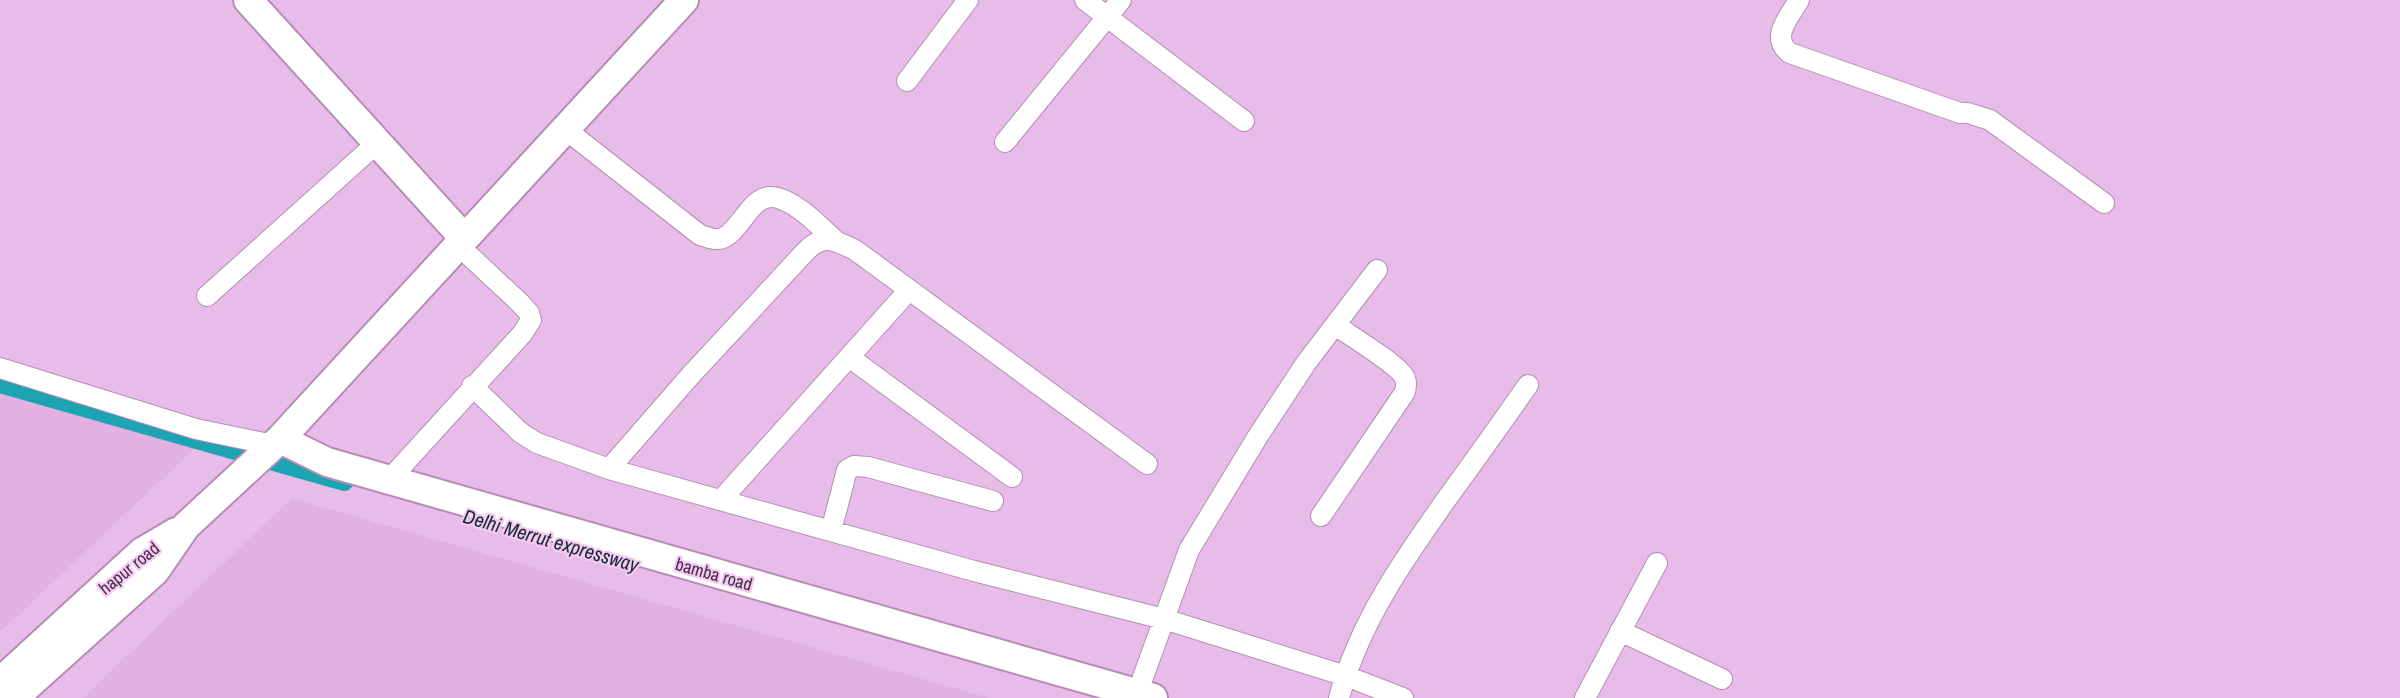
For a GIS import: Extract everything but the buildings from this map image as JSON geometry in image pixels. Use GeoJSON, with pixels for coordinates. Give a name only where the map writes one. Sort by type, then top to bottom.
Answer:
{"type":"FeatureCollection","features":[{"type":"Feature","properties":{"kind":"street"},"geometry":{"type":"LineString","coordinates":[[248,0],[377,143],[461,241],[529,313],[531,320],[522,334],[472,386],[389,480]]}},
{"type":"Feature","properties":{"kind":"street"},"geometry":{"type":"LineString","coordinates":[[186,526],[234,478],[274,444],[684,0]]}},
{"type":"Feature","properties":{"kind":"street"},"geometry":{"type":"LineString","coordinates":[[907,81],[968,0]]}},
{"type":"Feature","properties":{"kind":"street"},"geometry":{"type":"LineString","coordinates":[[1085,0],[1244,121]]}},
{"type":"Feature","properties":{"kind":"street"},"geometry":{"type":"LineString","coordinates":[[1005,141],[1121,0]]}},
{"type":"Feature","properties":{"kind":"street"},"geometry":{"type":"LineString","coordinates":[[1799,0],[1781,32],[1780,41],[1783,48],[1790,53],[1960,113],[1968,113],[1990,120],[2104,203]]}},
{"type":"Feature","properties":{"kind":"street"},"geometry":{"type":"LineString","coordinates":[[565,129],[700,235],[712,239],[724,238],[754,205],[765,199],[777,197],[792,204],[835,240],[855,250],[1147,464]]}},
{"type":"Feature","properties":{"kind":"street"},"geometry":{"type":"LineString","coordinates":[[207,296],[377,143]]}},
{"type":"Feature","properties":{"kind":"street"},"geometry":{"type":"LineString","coordinates":[[609,469],[690,376],[813,243],[835,240]]}},
{"type":"Feature","properties":{"kind":"street"},"geometry":{"type":"LineString","coordinates":[[1145,696],[1164,620],[1189,550],[1203,524],[1306,363],[1377,270]]}},
{"type":"Feature","properties":{"kind":"street"},"geometry":{"type":"LineString","coordinates":[[721,500],[909,290]]}},
{"type":"Feature","properties":{"kind":"street"},"geometry":{"type":"LineString","coordinates":[[1321,516],[1405,392],[1407,384],[1404,375],[1395,367],[1335,325]]}},
{"type":"Feature","properties":{"kind":"street"},"geometry":{"type":"LineString","coordinates":[[849,357],[1012,477]]}},
{"type":"Feature","properties":{"kind":"street"},"geometry":{"type":"LineString","coordinates":[[0,368],[196,429],[274,444]]}},
{"type":"Feature","properties":{"kind":"street"},"geometry":{"type":"LineString","coordinates":[[1339,698],[1371,615],[1416,543],[1528,385]]}},
{"type":"Feature","properties":{"kind":"street"},"geometry":{"type":"LineString","coordinates":[[472,386],[508,422],[537,443],[609,469],[974,571],[1164,620],[1346,676],[1403,698]]}},
{"type":"Feature","properties":{"kind":"street","name":"bamba road"},"geometry":{"type":"LineString","coordinates":[[274,444],[389,480],[1145,696]]}},
{"type":"Feature","properties":{"kind":"street"},"geometry":{"type":"LineString","coordinates":[[831,531],[844,478],[847,470],[854,466],[868,467],[993,501]]}},
{"type":"Feature","properties":{"kind":"street","name":"hapur road"},"geometry":{"type":"LineString","coordinates":[[0,682],[142,552],[186,526]]}},
{"type":"Feature","properties":{"kind":"street","name":"hapur road"},"geometry":{"type":"LineString","coordinates":[[14,698],[155,571],[186,526]]}},
{"type":"Feature","properties":{"kind":"street"},"geometry":{"type":"LineString","coordinates":[[1585,698],[1657,564]]}},
{"type":"Feature","properties":{"kind":"street"},"geometry":{"type":"LineString","coordinates":[[1620,631],[1722,679]]}},
{"type":"Feature","properties":{"kind":"shaded area"},"geometry":{"type":"Polygon","coordinates":[[[0,394],[195,448],[0,632],[0,394]]]}},
{"type":"Feature","properties":{"kind":"shaded area"},"geometry":{"type":"Polygon","coordinates":[[[292,498],[989,698],[83,698],[292,498]]]}},
{"type":"Feature","properties":{"kind":"waterway","name":"Delhi Merrut expressway"},"geometry":{"type":"LineString","coordinates":[[0,383],[344,481]]}}]}
